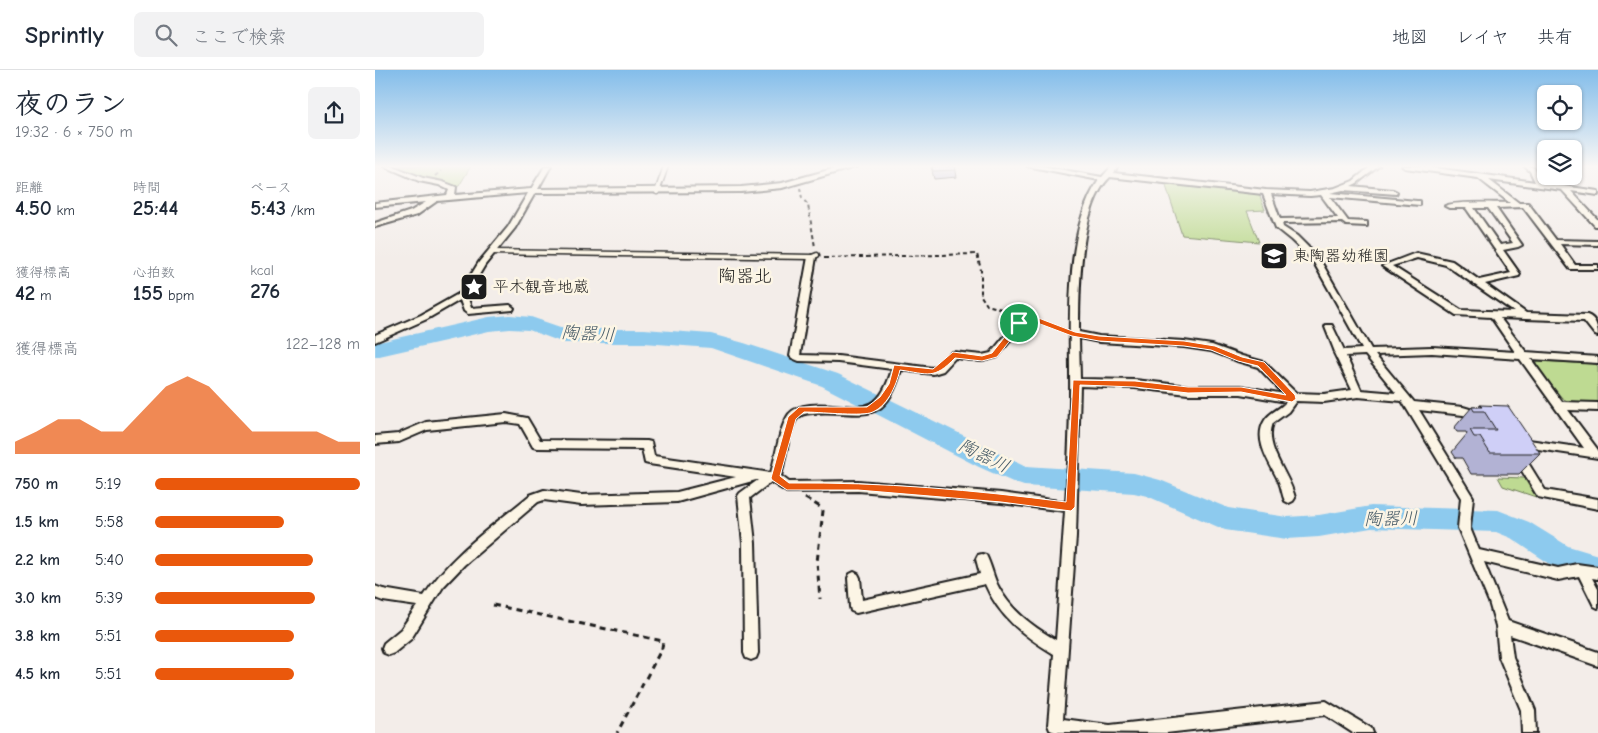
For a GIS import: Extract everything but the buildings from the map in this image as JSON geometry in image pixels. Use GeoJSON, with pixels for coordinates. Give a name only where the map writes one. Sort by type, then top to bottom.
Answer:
{"type":"FeatureCollection","features":[{"type":"Feature","properties":{"kind":"street"},"geometry":{"type":"LineString","coordinates":[[375,205],[463,197]]}},
{"type":"Feature","properties":{"kind":"street"},"geometry":{"type":"LineString","coordinates":[[375,339],[424,317],[463,294],[511,228],[530,197]]}},
{"type":"Feature","properties":{"kind":"street"},"geometry":{"type":"LineString","coordinates":[[1093,197],[1090,202],[1079,251],[1074,334],[1076,382],[1074,456],[1054,729],[1110,732],[1326,708],[1366,733]]}},
{"type":"Feature","properties":{"kind":"street"},"geometry":{"type":"LineString","coordinates":[[1267,197],[1280,228],[1294,238],[1316,260],[1369,354],[1409,401],[1444,462],[1467,497],[1464,519],[1473,554],[1495,602],[1503,626],[1506,657],[1528,710],[1529,733]]}},
{"type":"Feature","properties":{"kind":"street"},"geometry":{"type":"LineString","coordinates":[[1325,197],[1347,223],[1364,224]]}},
{"type":"Feature","properties":{"kind":"street"},"geometry":{"type":"LineString","coordinates":[[1354,197],[1417,203]]}},
{"type":"Feature","properties":{"kind":"street"},"geometry":{"type":"LineString","coordinates":[[1507,197],[1516,204]]}},
{"type":"Feature","properties":{"kind":"street"},"geometry":{"type":"LineString","coordinates":[[1572,197],[1598,224]]}},
{"type":"Feature","properties":{"kind":"street"},"geometry":{"type":"LineString","coordinates":[[375,225],[414,213],[435,199]]}},
{"type":"Feature","properties":{"kind":"street"},"geometry":{"type":"LineString","coordinates":[[1468,205],[1516,274],[1477,283]]}},
{"type":"Feature","properties":{"kind":"street"},"geometry":{"type":"LineString","coordinates":[[1490,205],[1518,246],[1497,248]]}},
{"type":"Feature","properties":{"kind":"street"},"geometry":{"type":"LineString","coordinates":[[1449,206],[1525,205],[1544,232],[1556,242],[1573,266],[1598,267]]}},
{"type":"Feature","properties":{"kind":"street"},"geometry":{"type":"LineString","coordinates":[[1276,221],[1344,220]]}},
{"type":"Feature","properties":{"kind":"street"},"geometry":{"type":"LineString","coordinates":[[1556,242],[1598,242]]}},
{"type":"Feature","properties":{"kind":"street"},"geometry":{"type":"LineString","coordinates":[[1525,316],[1449,264],[1416,255],[1386,266],[1459,313],[1525,316],[1587,318],[1598,333]]}},
{"type":"Feature","properties":{"kind":"street"},"geometry":{"type":"LineString","coordinates":[[815,256],[795,356],[799,358],[838,358],[933,371],[940,369],[953,355],[982,358],[994,355],[1025,316]]}},
{"type":"Feature","properties":{"kind":"street"},"geometry":{"type":"LineString","coordinates":[[463,294],[468,311],[510,308]]}},
{"type":"Feature","properties":{"kind":"street"},"geometry":{"type":"LineString","coordinates":[[1493,314],[1596,454]]}},
{"type":"Feature","properties":{"kind":"street"},"geometry":{"type":"LineString","coordinates":[[1329,327],[1358,393]]}},
{"type":"Feature","properties":{"kind":"street"},"geometry":{"type":"LineString","coordinates":[[1074,334],[1099,339],[1184,344],[1212,348],[1240,360],[1261,364],[1292,398]]}},
{"type":"Feature","properties":{"kind":"street"},"geometry":{"type":"LineString","coordinates":[[1339,353],[1369,354],[1432,350],[1523,357],[1598,360]]}},
{"type":"Feature","properties":{"kind":"street"},"geometry":{"type":"LineString","coordinates":[[751,653],[749,543],[744,496],[773,477],[792,417],[802,409],[869,410],[879,403],[893,384],[897,367]]}},
{"type":"Feature","properties":{"kind":"street"},"geometry":{"type":"LineString","coordinates":[[1076,382],[1135,384],[1188,390],[1241,390],[1292,398],[1324,398],[1358,393],[1463,411],[1486,418]]}},
{"type":"Feature","properties":{"kind":"street"},"geometry":{"type":"LineString","coordinates":[[1289,498],[1286,483],[1270,456],[1267,427],[1270,420],[1283,412],[1292,398]]}},
{"type":"Feature","properties":{"kind":"street"},"geometry":{"type":"LineString","coordinates":[[1559,406],[1598,407]]}},
{"type":"Feature","properties":{"kind":"street"},"geometry":{"type":"LineString","coordinates":[[375,440],[399,438],[427,426],[506,418],[523,421],[537,444],[647,445],[649,460],[773,477],[787,486],[858,486],[1001,498],[1071,507]]}},
{"type":"Feature","properties":{"kind":"street"},"geometry":{"type":"LineString","coordinates":[[1596,454],[1510,445],[1542,494],[1598,504]]}},
{"type":"Feature","properties":{"kind":"street"},"geometry":{"type":"LineString","coordinates":[[389,648],[406,634],[439,583],[461,561],[534,498],[544,495],[581,500],[677,497],[757,475]]}},
{"type":"Feature","properties":{"kind":"street"},"geometry":{"type":"LineString","coordinates":[[1473,554],[1558,574],[1582,570],[1598,573]]}},
{"type":"Feature","properties":{"kind":"street"},"geometry":{"type":"LineString","coordinates":[[982,559],[987,578],[1005,610],[1034,635],[1061,652]]}},
{"type":"Feature","properties":{"kind":"street"},"geometry":{"type":"LineString","coordinates":[[1582,570],[1598,602]]}},
{"type":"Feature","properties":{"kind":"street"},"geometry":{"type":"LineString","coordinates":[[854,578],[856,607],[987,578]]}},
{"type":"Feature","properties":{"kind":"street"},"geometry":{"type":"LineString","coordinates":[[375,592],[425,602]]}},
{"type":"Feature","properties":{"kind":"street"},"geometry":{"type":"LineString","coordinates":[[1503,626],[1598,659]]}},
{"type":"Feature","properties":{"kind":"lane"},"geometry":{"type":"LineString","coordinates":[[492,252],[815,256]]}},
{"type":"Feature","properties":{"kind":"path"},"geometry":{"type":"LineString","coordinates":[[802,197],[808,205],[815,256],[821,258],[846,258],[977,254],[981,270],[981,296],[987,305],[1025,316],[1074,334]]}},
{"type":"Feature","properties":{"kind":"path"},"geometry":{"type":"LineString","coordinates":[[801,486],[803,497],[823,511],[817,562],[820,576],[820,599]]}},
{"type":"Feature","properties":{"kind":"path"},"geometry":{"type":"LineString","coordinates":[[493,605],[663,641],[662,648],[617,733]]}},
{"type":"Feature","properties":{"kind":"green space"},"geometry":{"type":"Polygon","coordinates":[[[1170,197],[1260,197],[1265,210],[1247,211],[1259,242],[1182,235],[1170,197]]]}},
{"type":"Feature","properties":{"kind":"green space"},"geometry":{"type":"Polygon","coordinates":[[[1537,361],[1596,364],[1598,367],[1598,403],[1569,402],[1562,398],[1535,364],[1537,361]]]}},
{"type":"Feature","properties":{"kind":"green space"},"geometry":{"type":"Polygon","coordinates":[[[1498,477],[1524,478],[1536,497],[1503,486],[1498,477]]]}},
{"type":"Feature","properties":{"kind":"waterway","name":"陶器川"},"geometry":{"type":"LineString","coordinates":[[375,350],[489,324],[510,322],[531,324],[564,336],[644,336],[711,341],[830,380],[988,460],[1024,476],[1134,483],[1151,487],[1225,519],[1287,528],[1319,526],[1371,517],[1498,521],[1520,530],[1560,555],[1598,568]]}},
{"type":"Feature","properties":{"kind":"place","name":"東陶器幼稚園"},"geometry":{"type":"Point","coordinates":[1274,256]}},
{"type":"Feature","properties":{"kind":"place","name":"平木観音地蔵"},"geometry":{"type":"Point","coordinates":[474,287]}},
{"type":"Feature","properties":{"kind":"district","name":"陶器北"},"geometry":{"type":"Point","coordinates":[745,276]}},
{"type":"Feature","properties":{"kind":"route"},"geometry":{"type":"LineString","coordinates":[[1025,316],[1074,334],[1099,339],[1184,344],[1212,348],[1240,360],[1261,364],[1293,397],[1292,399],[1241,390],[1188,390],[1135,384],[1076,382],[1071,507],[1001,498],[858,486],[787,486],[775,478],[792,417],[802,409],[869,410],[883,399],[893,384],[897,367],[933,371],[940,369],[953,355],[982,358],[994,355],[1019,323],[1025,316]]}}]}
